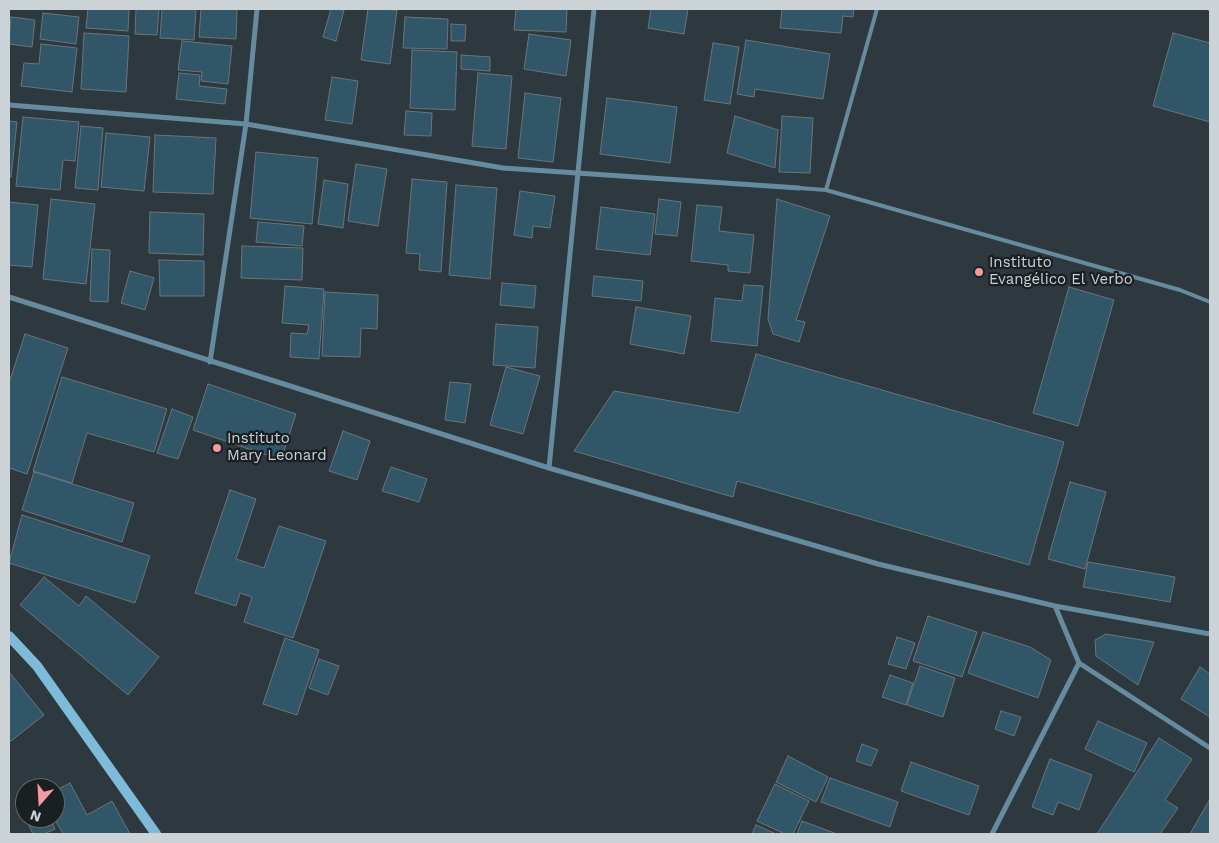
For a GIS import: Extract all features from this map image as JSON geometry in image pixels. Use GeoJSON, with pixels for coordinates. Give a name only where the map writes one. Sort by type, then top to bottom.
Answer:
{"type":"FeatureCollection","features":[{"type":"Feature","properties":{"kind":"street"},"geometry":{"type":"LineString","coordinates":[[210,362],[246,124],[257,9]]}},
{"type":"Feature","properties":{"kind":"street"},"geometry":{"type":"LineString","coordinates":[[549,468],[594,9]]}},
{"type":"Feature","properties":{"kind":"street"},"geometry":{"type":"LineString","coordinates":[[9,105],[246,124],[502,168],[799,188]]}},
{"type":"Feature","properties":{"kind":"street"},"geometry":{"type":"LineString","coordinates":[[9,297],[549,468],[878,564],[1054,606],[1210,634]]}},
{"type":"Feature","properties":{"kind":"street"},"geometry":{"type":"LineString","coordinates":[[1054,606],[1079,663],[1210,748]]}},
{"type":"Feature","properties":{"kind":"street"},"geometry":{"type":"LineString","coordinates":[[9,636],[37,666],[156,834]]}},
{"type":"Feature","properties":{"kind":"street"},"geometry":{"type":"LineString","coordinates":[[992,834],[1079,663]]}},
{"type":"Feature","properties":{"kind":"lane"},"geometry":{"type":"LineString","coordinates":[[826,190],[877,9]]}},
{"type":"Feature","properties":{"kind":"lane"},"geometry":{"type":"LineString","coordinates":[[799,188],[826,190],[1180,290],[1210,302]]}},
{"type":"Feature","properties":{"kind":"building"},"geometry":{"type":"Polygon","coordinates":[[[88,9],[129,9],[128,31],[86,28],[88,9]]]}},
{"type":"Feature","properties":{"kind":"building"},"geometry":{"type":"Polygon","coordinates":[[[136,9],[159,9],[157,35],[135,34],[136,9]]]}},
{"type":"Feature","properties":{"kind":"building"},"geometry":{"type":"Polygon","coordinates":[[[162,9],[196,9],[194,40],[160,38],[162,9]]]}},
{"type":"Feature","properties":{"kind":"building"},"geometry":{"type":"Polygon","coordinates":[[[201,9],[237,9],[236,39],[199,37],[201,9]]]}},
{"type":"Feature","properties":{"kind":"building"},"geometry":{"type":"Polygon","coordinates":[[[331,9],[344,10],[336,41],[323,37],[331,9]]]}},
{"type":"Feature","properties":{"kind":"building"},"geometry":{"type":"Polygon","coordinates":[[[368,9],[397,10],[390,64],[361,60],[368,9]]]}},
{"type":"Feature","properties":{"kind":"building"},"geometry":{"type":"Polygon","coordinates":[[[516,9],[567,9],[566,32],[514,30],[516,9]]]}},
{"type":"Feature","properties":{"kind":"building"},"geometry":{"type":"Polygon","coordinates":[[[651,9],[688,9],[684,34],[648,28],[651,9]]]}},
{"type":"Feature","properties":{"kind":"building"},"geometry":{"type":"Polygon","coordinates":[[[782,9],[854,9],[853,17],[843,16],[841,33],[780,28],[782,9]]]}},
{"type":"Feature","properties":{"kind":"building"},"geometry":{"type":"Polygon","coordinates":[[[43,13],[79,17],[76,44],[40,39],[43,13]]]}},
{"type":"Feature","properties":{"kind":"building"},"geometry":{"type":"Polygon","coordinates":[[[11,17],[35,20],[32,47],[9,44],[11,17]]]}},
{"type":"Feature","properties":{"kind":"building"},"geometry":{"type":"Polygon","coordinates":[[[405,17],[448,19],[447,49],[403,48],[405,17]]]}},
{"type":"Feature","properties":{"kind":"building"},"geometry":{"type":"Polygon","coordinates":[[[451,24],[466,25],[465,41],[451,41],[451,24]]]}},
{"type":"Feature","properties":{"kind":"building"},"geometry":{"type":"Polygon","coordinates":[[[84,33],[129,36],[126,92],[81,89],[84,33]]]}},
{"type":"Feature","properties":{"kind":"building"},"geometry":{"type":"Polygon","coordinates":[[[1173,33],[1210,43],[1210,122],[1153,106],[1173,33]]]}},
{"type":"Feature","properties":{"kind":"building"},"geometry":{"type":"Polygon","coordinates":[[[529,34],[571,40],[566,76],[524,69],[529,34]]]}},
{"type":"Feature","properties":{"kind":"building"},"geometry":{"type":"Polygon","coordinates":[[[746,40],[830,54],[823,99],[755,89],[754,97],[737,94],[746,40]]]}},
{"type":"Feature","properties":{"kind":"building"},"geometry":{"type":"Polygon","coordinates":[[[182,41],[232,46],[228,84],[201,81],[202,72],[178,70],[182,41]]]}},
{"type":"Feature","properties":{"kind":"building"},"geometry":{"type":"Polygon","coordinates":[[[713,43],[739,47],[730,104],[704,100],[713,43]]]}},
{"type":"Feature","properties":{"kind":"building"},"geometry":{"type":"Polygon","coordinates":[[[41,44],[77,48],[72,92],[21,86],[24,63],[39,64],[41,44]]]}},
{"type":"Feature","properties":{"kind":"building"},"geometry":{"type":"Polygon","coordinates":[[[412,50],[457,52],[455,110],[410,108],[412,50]]]}},
{"type":"Feature","properties":{"kind":"building"},"geometry":{"type":"Polygon","coordinates":[[[461,55],[490,57],[490,71],[461,69],[461,55]]]}},
{"type":"Feature","properties":{"kind":"building"},"geometry":{"type":"Polygon","coordinates":[[[179,73],[200,75],[199,86],[227,89],[225,104],[176,99],[179,73]]]}},
{"type":"Feature","properties":{"kind":"building"},"geometry":{"type":"Polygon","coordinates":[[[478,73],[512,76],[506,149],[472,146],[478,73]]]}},
{"type":"Feature","properties":{"kind":"building"},"geometry":{"type":"Polygon","coordinates":[[[332,77],[358,81],[352,124],[325,120],[332,77]]]}},
{"type":"Feature","properties":{"kind":"building"},"geometry":{"type":"Polygon","coordinates":[[[525,93],[561,98],[553,162],[518,158],[525,93]]]}},
{"type":"Feature","properties":{"kind":"building"},"geometry":{"type":"Polygon","coordinates":[[[607,98],[677,107],[670,163],[600,154],[607,98]]]}},
{"type":"Feature","properties":{"kind":"building"},"geometry":{"type":"Polygon","coordinates":[[[406,111],[432,113],[431,136],[404,135],[406,111]]]}},
{"type":"Feature","properties":{"kind":"building"},"geometry":{"type":"Polygon","coordinates":[[[735,116],[778,130],[775,168],[727,153],[735,116]]]}},
{"type":"Feature","properties":{"kind":"building"},"geometry":{"type":"Polygon","coordinates":[[[782,116],[813,118],[810,173],[779,172],[782,116]]]}},
{"type":"Feature","properties":{"kind":"building"},"geometry":{"type":"Polygon","coordinates":[[[23,117],[79,122],[75,161],[63,160],[60,190],[16,186],[23,117]]]}},
{"type":"Feature","properties":{"kind":"building"},"geometry":{"type":"Polygon","coordinates":[[[9,121],[17,122],[11,177],[9,177],[9,121]]]}},
{"type":"Feature","properties":{"kind":"building"},"geometry":{"type":"Polygon","coordinates":[[[81,126],[103,128],[98,190],[75,188],[81,126]]]}},
{"type":"Feature","properties":{"kind":"building"},"geometry":{"type":"Polygon","coordinates":[[[106,133],[150,137],[144,191],[101,187],[106,133]]]}},
{"type":"Feature","properties":{"kind":"building"},"geometry":{"type":"Polygon","coordinates":[[[155,135],[216,138],[213,194],[153,192],[155,135]]]}},
{"type":"Feature","properties":{"kind":"building"},"geometry":{"type":"Polygon","coordinates":[[[256,152],[318,158],[312,224],[250,218],[256,152]]]}},
{"type":"Feature","properties":{"kind":"building"},"geometry":{"type":"Polygon","coordinates":[[[356,164],[387,169],[378,226],[348,221],[356,164]]]}},
{"type":"Feature","properties":{"kind":"building"},"geometry":{"type":"Polygon","coordinates":[[[412,179],[447,182],[441,272],[419,270],[420,254],[406,253],[412,179]]]}},
{"type":"Feature","properties":{"kind":"building"},"geometry":{"type":"Polygon","coordinates":[[[324,180],[348,184],[343,228],[318,224],[324,180]]]}},
{"type":"Feature","properties":{"kind":"building"},"geometry":{"type":"Polygon","coordinates":[[[456,185],[497,188],[490,279],[449,275],[456,185]]]}},
{"type":"Feature","properties":{"kind":"building"},"geometry":{"type":"Polygon","coordinates":[[[520,191],[555,196],[550,228],[533,226],[532,238],[514,235],[520,191]]]}},
{"type":"Feature","properties":{"kind":"building"},"geometry":{"type":"Polygon","coordinates":[[[51,199],[95,204],[86,284],[43,279],[51,199]]]}},
{"type":"Feature","properties":{"kind":"building"},"geometry":{"type":"Polygon","coordinates":[[[659,199],[681,202],[677,236],[655,234],[659,199]]]}},
{"type":"Feature","properties":{"kind":"building"},"geometry":{"type":"Polygon","coordinates":[[[777,199],[830,216],[796,320],[805,322],[799,342],[773,334],[768,319],[777,199]]]}},
{"type":"Feature","properties":{"kind":"building"},"geometry":{"type":"Polygon","coordinates":[[[9,202],[38,205],[32,267],[9,265],[9,202]]]}},
{"type":"Feature","properties":{"kind":"building"},"geometry":{"type":"Polygon","coordinates":[[[697,205],[722,207],[719,231],[754,235],[750,273],[728,271],[728,265],[691,261],[697,205]]]}},
{"type":"Feature","properties":{"kind":"building"},"geometry":{"type":"Polygon","coordinates":[[[601,207],[655,214],[650,255],[596,249],[601,207]]]}},
{"type":"Feature","properties":{"kind":"building"},"geometry":{"type":"Polygon","coordinates":[[[150,212],[204,214],[203,255],[149,253],[150,212]]]}},
{"type":"Feature","properties":{"kind":"building"},"geometry":{"type":"Polygon","coordinates":[[[258,222],[304,226],[302,246],[256,242],[258,222]]]}},
{"type":"Feature","properties":{"kind":"building"},"geometry":{"type":"Polygon","coordinates":[[[242,246],[303,248],[302,280],[241,278],[242,246]]]}},
{"type":"Feature","properties":{"kind":"building"},"geometry":{"type":"Polygon","coordinates":[[[92,249],[110,250],[108,302],[90,301],[92,249]]]}},
{"type":"Feature","properties":{"kind":"building"},"geometry":{"type":"Polygon","coordinates":[[[159,260],[204,261],[204,296],[160,296],[159,260]]]}},
{"type":"Feature","properties":{"kind":"building"},"geometry":{"type":"Polygon","coordinates":[[[130,271],[154,278],[145,310],[121,303],[130,271]]]}},
{"type":"Feature","properties":{"kind":"building"},"geometry":{"type":"Polygon","coordinates":[[[594,276],[643,281],[641,301],[592,296],[594,276]]]}},
{"type":"Feature","properties":{"kind":"building"},"geometry":{"type":"Polygon","coordinates":[[[502,283],[536,286],[534,308],[500,305],[502,283]]]}},
{"type":"Feature","properties":{"kind":"building"},"geometry":{"type":"Polygon","coordinates":[[[744,285],[763,286],[757,346],[711,341],[715,298],[742,301],[744,285]]]}},
{"type":"Feature","properties":{"kind":"building"},"geometry":{"type":"Polygon","coordinates":[[[285,286],[324,289],[319,359],[290,357],[291,333],[307,334],[309,325],[282,323],[285,286]]]}},
{"type":"Feature","properties":{"kind":"building"},"geometry":{"type":"Polygon","coordinates":[[[1069,287],[1114,300],[1078,426],[1033,413],[1069,287]]]}},
{"type":"Feature","properties":{"kind":"building"},"geometry":{"type":"Polygon","coordinates":[[[325,292],[378,295],[377,329],[361,328],[360,357],[322,356],[325,292]]]}},
{"type":"Feature","properties":{"kind":"building"},"geometry":{"type":"Polygon","coordinates":[[[636,307],[691,316],[684,354],[630,344],[636,307]]]}},
{"type":"Feature","properties":{"kind":"building"},"geometry":{"type":"Polygon","coordinates":[[[496,324],[538,327],[535,368],[493,365],[496,324]]]}},
{"type":"Feature","properties":{"kind":"building"},"geometry":{"type":"Polygon","coordinates":[[[25,334],[68,348],[27,474],[9,468],[9,383],[25,334]]]}},
{"type":"Feature","properties":{"kind":"building"},"geometry":{"type":"Polygon","coordinates":[[[756,354],[1064,442],[1029,565],[737,481],[733,497],[574,451],[614,391],[739,413],[756,354]]]}},
{"type":"Feature","properties":{"kind":"building"},"geometry":{"type":"Polygon","coordinates":[[[506,367],[540,376],[523,434],[490,425],[506,367]]]}},
{"type":"Feature","properties":{"kind":"building"},"geometry":{"type":"Polygon","coordinates":[[[62,377],[167,409],[154,452],[87,433],[72,483],[33,471],[62,377]]]}},
{"type":"Feature","properties":{"kind":"building"},"geometry":{"type":"Polygon","coordinates":[[[450,382],[471,384],[465,423],[445,420],[450,382]]]}},
{"type":"Feature","properties":{"kind":"building"},"geometry":{"type":"Polygon","coordinates":[[[208,384],[296,414],[281,460],[193,430],[208,384]]]}},
{"type":"Feature","properties":{"kind":"building"},"geometry":{"type":"Polygon","coordinates":[[[172,409],[193,417],[178,459],[157,453],[172,409]]]}},
{"type":"Feature","properties":{"kind":"building"},"geometry":{"type":"Polygon","coordinates":[[[343,431],[370,441],[357,480],[329,471],[343,431]]]}},
{"type":"Feature","properties":{"kind":"building"},"geometry":{"type":"Polygon","coordinates":[[[391,467],[427,479],[419,502],[382,491],[391,467]]]}},
{"type":"Feature","properties":{"kind":"building"},"geometry":{"type":"Polygon","coordinates":[[[34,472],[134,503],[122,542],[22,510],[34,472]]]}},
{"type":"Feature","properties":{"kind":"building"},"geometry":{"type":"Polygon","coordinates":[[[1070,482],[1106,492],[1085,569],[1048,559],[1070,482]]]}},
{"type":"Feature","properties":{"kind":"building"},"geometry":{"type":"Polygon","coordinates":[[[230,490],[256,499],[236,559],[264,568],[279,526],[326,541],[293,638],[244,622],[252,597],[240,593],[236,606],[195,593],[230,490]]]}},
{"type":"Feature","properties":{"kind":"building"},"geometry":{"type":"Polygon","coordinates":[[[22,515],[150,556],[135,603],[9,563],[22,515]]]}},
{"type":"Feature","properties":{"kind":"building"},"geometry":{"type":"Polygon","coordinates":[[[1088,562],[1175,577],[1170,602],[1083,587],[1088,562]]]}},
{"type":"Feature","properties":{"kind":"building"},"geometry":{"type":"Polygon","coordinates":[[[44,577],[79,606],[86,596],[159,657],[128,695],[20,605],[44,577]]]}},
{"type":"Feature","properties":{"kind":"building"},"geometry":{"type":"Polygon","coordinates":[[[928,616],[977,632],[962,677],[913,661],[928,616]]]}},
{"type":"Feature","properties":{"kind":"building"},"geometry":{"type":"Polygon","coordinates":[[[983,632],[1030,647],[1051,660],[1038,698],[968,673],[983,632]]]}},
{"type":"Feature","properties":{"kind":"building"},"geometry":{"type":"Polygon","coordinates":[[[1106,634],[1154,642],[1138,685],[1096,656],[1095,640],[1106,634]]]}},
{"type":"Feature","properties":{"kind":"building"},"geometry":{"type":"Polygon","coordinates":[[[897,637],[915,643],[906,669],[888,664],[897,637]]]}},
{"type":"Feature","properties":{"kind":"building"},"geometry":{"type":"Polygon","coordinates":[[[285,638],[319,650],[297,715],[263,704],[285,638]]]}},
{"type":"Feature","properties":{"kind":"building"},"geometry":{"type":"Polygon","coordinates":[[[319,659],[339,666],[328,695],[309,688],[319,659]]]}},
{"type":"Feature","properties":{"kind":"building"},"geometry":{"type":"Polygon","coordinates":[[[920,666],[955,678],[943,717],[907,705],[920,666]]]}},
{"type":"Feature","properties":{"kind":"building"},"geometry":{"type":"Polygon","coordinates":[[[1200,667],[1210,674],[1210,717],[1181,699],[1200,667]]]}},
{"type":"Feature","properties":{"kind":"building"},"geometry":{"type":"Polygon","coordinates":[[[9,672],[44,715],[11,741],[9,739],[9,672]]]}},
{"type":"Feature","properties":{"kind":"building"},"geometry":{"type":"Polygon","coordinates":[[[890,675],[913,683],[906,705],[882,697],[890,675]]]}},
{"type":"Feature","properties":{"kind":"building"},"geometry":{"type":"Polygon","coordinates":[[[1001,711],[1021,717],[1014,736],[995,729],[1001,711]]]}},
{"type":"Feature","properties":{"kind":"building"},"geometry":{"type":"Polygon","coordinates":[[[1098,721],[1147,743],[1134,772],[1085,749],[1098,721]]]}},
{"type":"Feature","properties":{"kind":"building"},"geometry":{"type":"Polygon","coordinates":[[[1159,738],[1192,759],[1165,800],[1178,808],[1160,834],[1097,834],[1159,738]]]}},
{"type":"Feature","properties":{"kind":"building"},"geometry":{"type":"Polygon","coordinates":[[[862,744],[878,750],[871,766],[856,761],[862,744]]]}},
{"type":"Feature","properties":{"kind":"building"},"geometry":{"type":"Polygon","coordinates":[[[788,756],[828,777],[816,802],[776,782],[788,756]]]}},
{"type":"Feature","properties":{"kind":"building"},"geometry":{"type":"Polygon","coordinates":[[[1050,759],[1092,775],[1079,810],[1058,802],[1053,815],[1032,807],[1050,759]]]}},
{"type":"Feature","properties":{"kind":"building"},"geometry":{"type":"Polygon","coordinates":[[[911,762],[979,786],[969,815],[901,791],[911,762]]]}},
{"type":"Feature","properties":{"kind":"building"},"geometry":{"type":"Polygon","coordinates":[[[830,778],[898,802],[890,827],[821,802],[830,778]]]}},
{"type":"Feature","properties":{"kind":"building"},"geometry":{"type":"Polygon","coordinates":[[[70,783],[87,815],[112,801],[130,834],[63,834],[60,828],[65,828],[65,786],[70,783]]]}},
{"type":"Feature","properties":{"kind":"building"},"geometry":{"type":"Polygon","coordinates":[[[775,784],[809,801],[793,834],[785,834],[757,821],[775,784]]]}},
{"type":"Feature","properties":{"kind":"building"},"geometry":{"type":"Polygon","coordinates":[[[1210,799],[1210,834],[1190,834],[1210,799]]]}},
{"type":"Feature","properties":{"kind":"building"},"geometry":{"type":"Polygon","coordinates":[[[802,821],[837,834],[797,834],[802,821]]]}},
{"type":"Feature","properties":{"kind":"building"},"geometry":{"type":"Polygon","coordinates":[[[756,825],[776,834],[752,834],[756,825]]]}},
{"type":"Feature","properties":{"kind":"building"},"geometry":{"type":"Polygon","coordinates":[[[30,828],[55,829],[44,834],[33,834],[30,828]]]}},
{"type":"Feature","properties":{"kind":"place","name":"Instituto Evangélico El Verbo"},"geometry":{"type":"Point","coordinates":[979,272]}},
{"type":"Feature","properties":{"kind":"place","name":"Instituto Mary Leonard"},"geometry":{"type":"Point","coordinates":[217,448]}}]}
